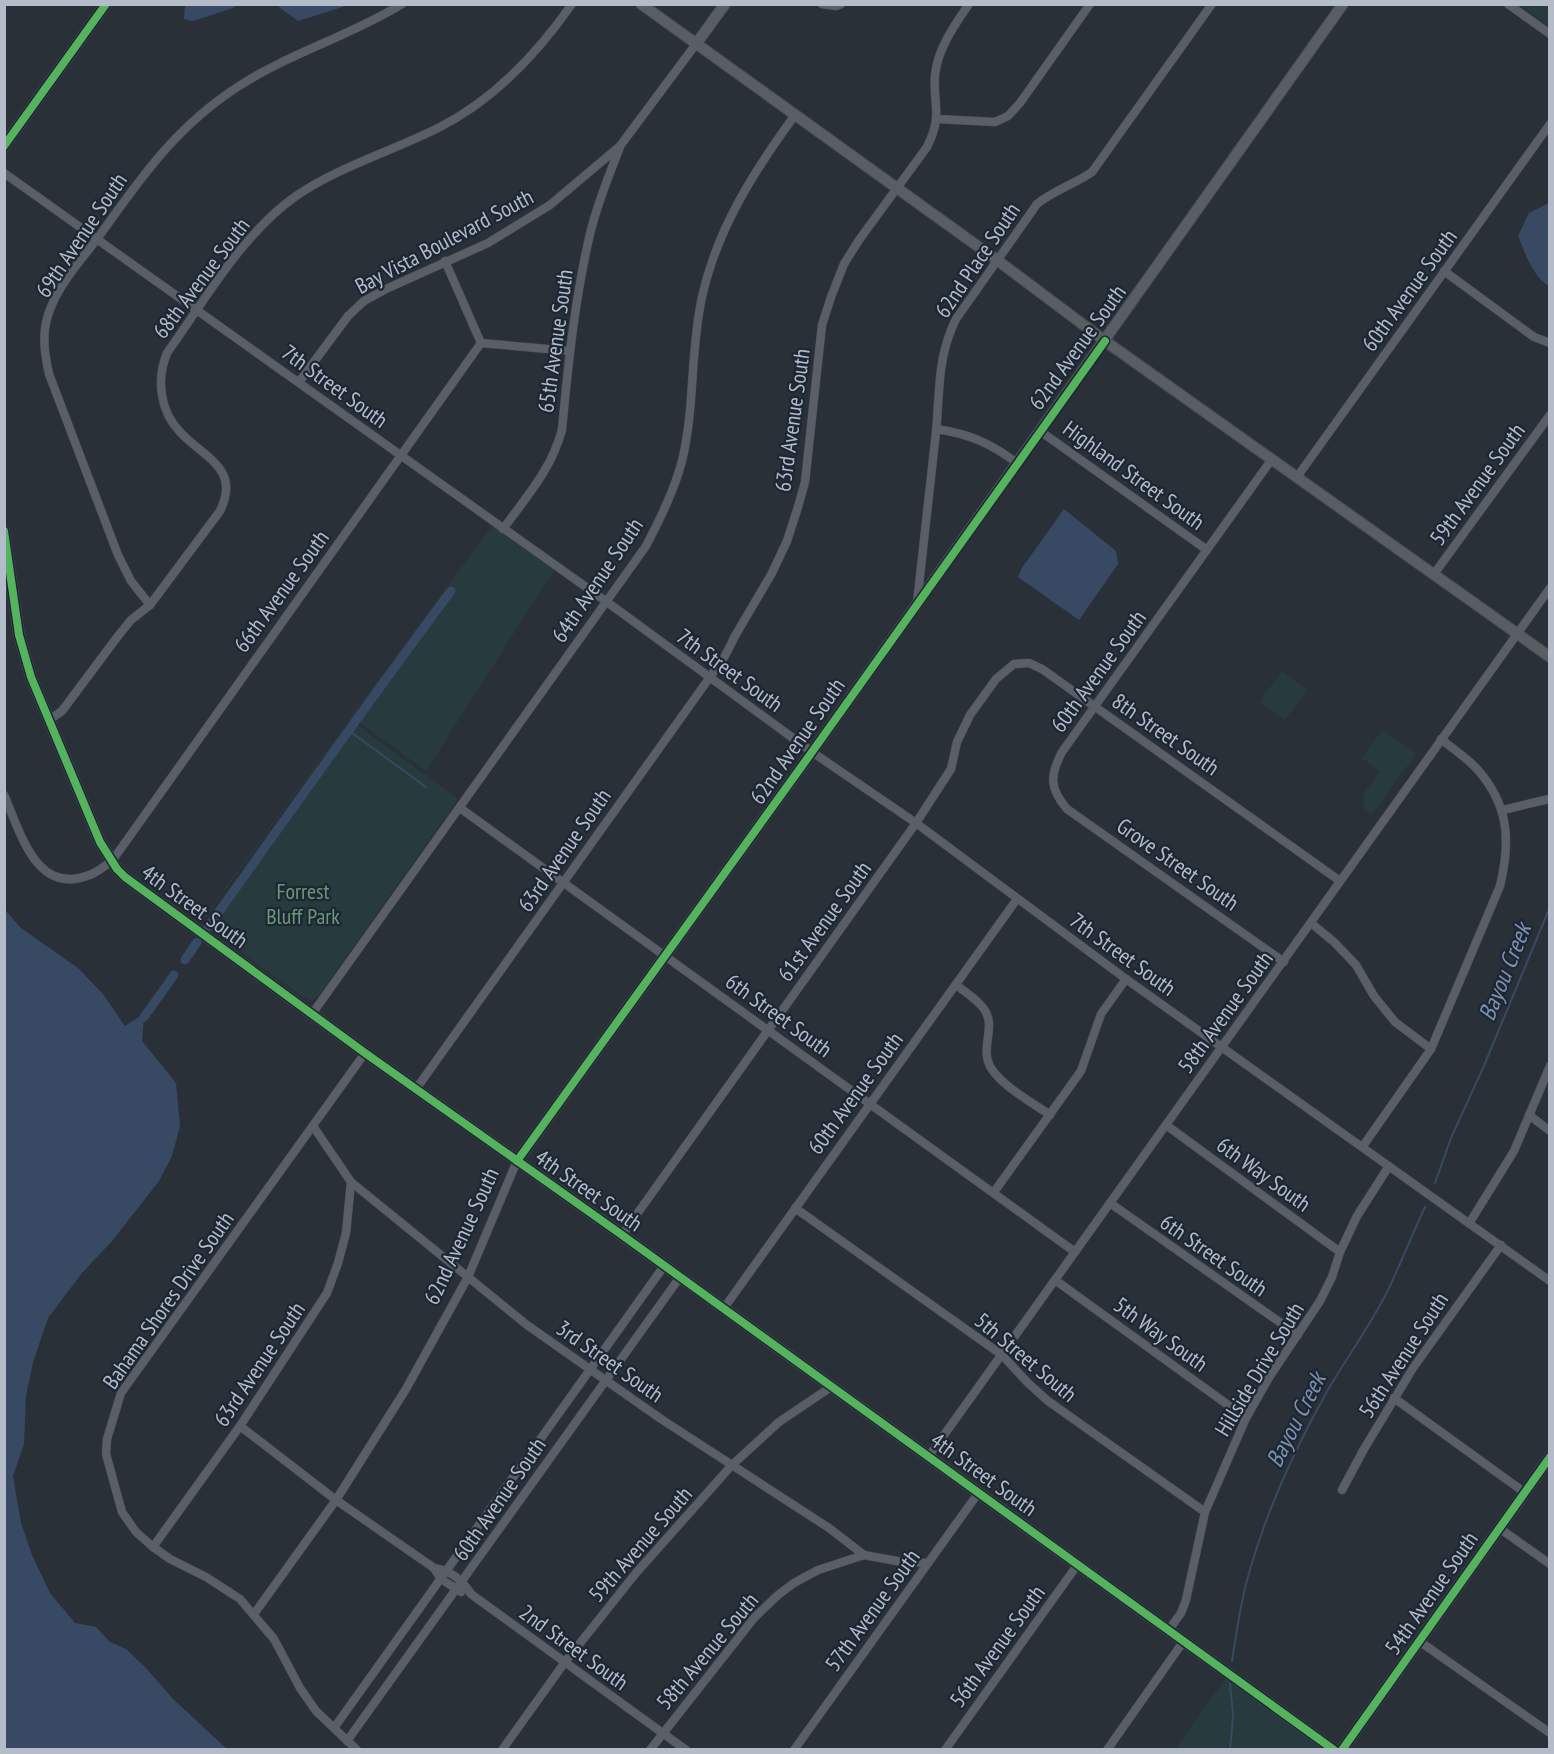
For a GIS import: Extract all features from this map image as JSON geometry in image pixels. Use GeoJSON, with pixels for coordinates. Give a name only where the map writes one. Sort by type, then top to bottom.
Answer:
{"type":"FeatureCollection","features":[{"type":"Feature","properties":{"kind":"street"},"geometry":{"type":"LineString","coordinates":[[4,146],[106,4]]}},
{"type":"Feature","properties":{"kind":"street","name":"69th Avenue South"},"geometry":{"type":"LineString","coordinates":[[150,605],[131,581],[118,555],[48,374],[44,352],[45,328],[51,307],[65,282],[96,239],[162,151],[187,125],[238,87],[266,70],[374,22],[402,4]]}},
{"type":"Feature","properties":{"kind":"street","name":"68th Avenue South"},"geometry":{"type":"LineString","coordinates":[[49,720],[62,711],[131,620],[150,605],[225,501],[226,489],[221,470],[215,460],[180,432],[171,421],[161,391],[161,367],[167,353],[251,235],[298,195],[441,126],[465,111],[511,77],[537,50],[572,4]]}},
{"type":"Feature","properties":{"kind":"street"},"geometry":{"type":"LineString","coordinates":[[641,4],[1105,341],[1550,657]]}},
{"type":"Feature","properties":{"kind":"street"},"geometry":{"type":"LineString","coordinates":[[620,146],[725,4]]}},
{"type":"Feature","properties":{"kind":"street"},"geometry":{"type":"LineString","coordinates":[[822,4],[836,6],[841,4]]}},
{"type":"Feature","properties":{"kind":"street","name":"63rd Avenue South"},"geometry":{"type":"LineString","coordinates":[[416,1089],[725,656],[772,573],[787,541],[805,482],[822,325],[831,297],[844,264],[854,248],[927,147],[937,119],[935,74],[943,46],[969,4]]}},
{"type":"Feature","properties":{"kind":"street"},"geometry":{"type":"LineString","coordinates":[[937,119],[995,122],[1008,116],[1020,103],[1090,4]]}},
{"type":"Feature","properties":{"kind":"street","name":"62nd Place South"},"geometry":{"type":"LineString","coordinates":[[916,604],[936,429],[940,364],[949,333],[956,319],[1037,204],[1048,195],[1081,180],[1092,172],[1212,4]]}},
{"type":"Feature","properties":{"kind":"street","name":"62nd Avenue South"},"geometry":{"type":"LineString","coordinates":[[254,1614],[336,1500],[406,1389],[468,1277],[517,1161],[812,752],[1343,4]]}},
{"type":"Feature","properties":{"kind":"street"},"geometry":{"type":"LineString","coordinates":[[1508,4],[1550,34]]}},
{"type":"Feature","properties":{"kind":"street","name":"64th Avenue South"},"geometry":{"type":"LineString","coordinates":[[312,1014],[646,546],[672,491],[682,461],[701,299],[711,264],[741,196],[762,160],[795,116]]}},
{"type":"Feature","properties":{"kind":"street","name":"60th Avenue South"},"geometry":{"type":"LineString","coordinates":[[1297,477],[1550,124]]}},
{"type":"Feature","properties":{"kind":"street","name":"Bay Vista Boulevard South"},"geometry":{"type":"LineString","coordinates":[[299,382],[348,316],[364,301],[488,243],[550,205],[620,146]]}},
{"type":"Feature","properties":{"kind":"street","name":"65th Avenue South"},"geometry":{"type":"LineString","coordinates":[[503,529],[548,468],[557,449],[562,430],[579,288],[590,232],[620,146]]}},
{"type":"Feature","properties":{"kind":"street","name":"7th Street South"},"geometry":{"type":"LineString","coordinates":[[4,173],[607,602],[812,752],[916,823],[1126,979],[1550,1281]]}},
{"type":"Feature","properties":{"kind":"street"},"geometry":{"type":"LineString","coordinates":[[446,261],[481,343],[570,351]]}},
{"type":"Feature","properties":{"kind":"street"},"geometry":{"type":"LineString","coordinates":[[1444,271],[1534,337],[1550,344]]}},
{"type":"Feature","properties":{"kind":"street","name":"66th Avenue South"},"geometry":{"type":"LineString","coordinates":[[112,861],[481,343]]}},
{"type":"Feature","properties":{"kind":"street","name":"59th Avenue South"},"geometry":{"type":"LineString","coordinates":[[1434,574],[1550,415]]}},
{"type":"Feature","properties":{"kind":"street"},"geometry":{"type":"LineString","coordinates":[[936,429],[960,433],[981,440],[1017,463]]}},
{"type":"Feature","properties":{"kind":"street","name":"Highland Street South"},"geometry":{"type":"LineString","coordinates":[[1040,430],[1207,550]]}},
{"type":"Feature","properties":{"kind":"street","name":"60th Avenue South"},"geometry":{"type":"LineString","coordinates":[[1056,792],[1052,779],[1055,765],[1062,752],[1272,459]]}},
{"type":"Feature","properties":{"kind":"street","name":"4th Street South"},"geometry":{"type":"LineString","coordinates":[[4,531],[19,635],[31,677],[100,842],[112,861],[133,883],[365,1053],[622,1234],[1334,1749]]}},
{"type":"Feature","properties":{"kind":"street","name":"58th Avenue South"},"geometry":{"type":"LineString","coordinates":[[929,1456],[1550,588]]}},
{"type":"Feature","properties":{"kind":"street","name":"8th Street South"},"geometry":{"type":"LineString","coordinates":[[975,708],[996,679],[1014,664],[1029,663],[1042,669],[1340,881]]}},
{"type":"Feature","properties":{"kind":"street","name":"61st Avenue South"},"geometry":{"type":"LineString","coordinates":[[622,1234],[916,823],[951,769],[957,742],[975,708]]}},
{"type":"Feature","properties":{"kind":"street"},"geometry":{"type":"LineString","coordinates":[[1363,1146],[1431,1049],[1500,886],[1506,861],[1503,810],[1476,767],[1441,739]]}},
{"type":"Feature","properties":{"kind":"street","name":"Grove Street South"},"geometry":{"type":"LineString","coordinates":[[1056,792],[1067,808],[1284,962]]}},
{"type":"Feature","properties":{"kind":"street"},"geometry":{"type":"LineString","coordinates":[[4,795],[27,847],[40,868],[50,875],[78,878],[92,874],[112,861]]}},
{"type":"Feature","properties":{"kind":"street"},"geometry":{"type":"LineString","coordinates":[[1503,810],[1549,799]]}},
{"type":"Feature","properties":{"kind":"street","name":"6th Street South"},"geometry":{"type":"LineString","coordinates":[[459,808],[1075,1252]]}},
{"type":"Feature","properties":{"kind":"street","name":"60th Avenue South"},"geometry":{"type":"LineString","coordinates":[[724,1308],[1017,899]]}},
{"type":"Feature","properties":{"kind":"street"},"geometry":{"type":"LineString","coordinates":[[1311,923],[1334,942],[1356,965],[1374,996],[1395,1022],[1431,1049]]}},
{"type":"Feature","properties":{"kind":"street"},"geometry":{"type":"LineString","coordinates":[[994,1192],[1081,1071],[1092,1034],[1101,1014],[1126,979]]}},
{"type":"Feature","properties":{"kind":"street"},"geometry":{"type":"LineString","coordinates":[[956,985],[986,1011],[990,1026],[986,1042],[987,1058],[991,1069],[1000,1080],[1050,1115]]}},
{"type":"Feature","properties":{"kind":"street","name":"Bahama Shores Drive South"},"geometry":{"type":"LineString","coordinates":[[357,1749],[316,1711],[300,1688],[274,1639],[240,1599],[206,1577],[170,1559],[136,1532],[122,1512],[106,1455],[107,1439],[121,1394],[365,1053]]}},
{"type":"Feature","properties":{"kind":"street"},"geometry":{"type":"LineString","coordinates":[[1470,1222],[1514,1151],[1550,1066]]}},
{"type":"Feature","properties":{"kind":"street"},"geometry":{"type":"LineString","coordinates":[[1529,1115],[1550,1131]]}},
{"type":"Feature","properties":{"kind":"street","name":"6th Way South"},"geometry":{"type":"LineString","coordinates":[[1166,1125],[1340,1252]]}},
{"type":"Feature","properties":{"kind":"street","name":"3rd Street South"},"geometry":{"type":"LineString","coordinates":[[313,1126],[351,1182],[527,1325],[731,1466],[829,1528],[864,1555],[902,1562],[927,1563]]}},
{"type":"Feature","properties":{"kind":"street","name":"Hillside Drive South"},"geometry":{"type":"LineString","coordinates":[[1168,1630],[1181,1612],[1186,1600],[1205,1512],[1246,1418],[1270,1376],[1320,1301],[1357,1216],[1389,1166]]}},
{"type":"Feature","properties":{"kind":"street","name":"63rd Avenue South"},"geometry":{"type":"LineString","coordinates":[[153,1546],[240,1426],[327,1293],[346,1233],[351,1182]]}},
{"type":"Feature","properties":{"kind":"street","name":"6th Street South"},"geometry":{"type":"LineString","coordinates":[[1110,1203],[1298,1335]]}},
{"type":"Feature","properties":{"kind":"street","name":"5th Street South"},"geometry":{"type":"LineString","coordinates":[[795,1208],[1002,1355],[1048,1401],[1205,1512]]}},
{"type":"Feature","properties":{"kind":"street","name":"56th Avenue South"},"geometry":{"type":"LineString","coordinates":[[1342,1490],[1413,1368],[1501,1245]]}},
{"type":"Feature","properties":{"kind":"street","name":"60th Avenue South"},"geometry":{"type":"LineString","coordinates":[[334,1728],[664,1266]]}},
{"type":"Feature","properties":{"kind":"street","name":"60th Avenue South"},"geometry":{"type":"LineString","coordinates":[[347,1741],[457,1591],[680,1277]]}},
{"type":"Feature","properties":{"kind":"street","name":"5th Way South"},"geometry":{"type":"LineString","coordinates":[[1055,1280],[1246,1418]]}},
{"type":"Feature","properties":{"kind":"street","name":"59th Avenue South"},"geometry":{"type":"LineString","coordinates":[[502,1749],[565,1662],[636,1573],[731,1466],[779,1422],[831,1387]]}},
{"type":"Feature","properties":{"kind":"street"},"geometry":{"type":"LineString","coordinates":[[1394,1398],[1524,1492]]}},
{"type":"Feature","properties":{"kind":"street","name":"2nd Street South"},"geometry":{"type":"LineString","coordinates":[[240,1426],[336,1500],[434,1568],[441,1579],[457,1591],[471,1594]]}},
{"type":"Feature","properties":{"kind":"street","name":"54th Avenue South"},"geometry":{"type":"LineString","coordinates":[[1342,1749],[1550,1457]]}},
{"type":"Feature","properties":{"kind":"street","name":"57th Avenue South"},"geometry":{"type":"LineString","coordinates":[[794,1749],[979,1492]]}},
{"type":"Feature","properties":{"kind":"street"},"geometry":{"type":"LineString","coordinates":[[1499,1528],[1550,1564]]}},
{"type":"Feature","properties":{"kind":"street","name":"58th Avenue South"},"geometry":{"type":"LineString","coordinates":[[650,1749],[754,1618],[778,1595],[818,1570],[864,1555]]}},
{"type":"Feature","properties":{"kind":"street","name":"56th Avenue South"},"geometry":{"type":"LineString","coordinates":[[945,1749],[1078,1564]]}},
{"type":"Feature","properties":{"kind":"street","name":"2nd Street South"},"geometry":{"type":"LineString","coordinates":[[434,1568],[446,1570],[463,1582],[471,1594],[686,1749]]}},
{"type":"Feature","properties":{"kind":"street"},"geometry":{"type":"LineString","coordinates":[[1419,1641],[1550,1733]]}},
{"type":"Feature","properties":{"kind":"street"},"geometry":{"type":"LineString","coordinates":[[1107,1749],[1183,1642]]}},
{"type":"Feature","properties":{"kind":"green space"},"geometry":{"type":"Polygon","coordinates":[[[1520,5],[1549,5],[1549,26],[1520,5]]]}},
{"type":"Feature","properties":{"kind":"green space"},"geometry":{"type":"Polygon","coordinates":[[[492,526],[554,570],[426,771],[355,719],[350,720],[203,920],[202,919],[492,526]]]}},
{"type":"Feature","properties":{"kind":"green space"},"geometry":{"type":"Polygon","coordinates":[[[1282,671],[1307,690],[1285,720],[1259,702],[1282,671]]]}},
{"type":"Feature","properties":{"kind":"green space","name":"Forrest Bluff Park"},"geometry":{"type":"Polygon","coordinates":[[[353,722],[458,799],[318,997],[312,1000],[303,997],[211,930],[207,923],[353,722]]]}},
{"type":"Feature","properties":{"kind":"green space"},"geometry":{"type":"Polygon","coordinates":[[[1382,730],[1416,754],[1372,814],[1365,809],[1363,795],[1380,771],[1362,758],[1382,730]]]}},
{"type":"Feature","properties":{"kind":"green space"},"geometry":{"type":"Polygon","coordinates":[[[1226,1678],[1324,1749],[1174,1750],[1226,1678]]]}},
{"type":"Feature","properties":{"kind":"water"},"geometry":{"type":"Polygon","coordinates":[[[185,4],[238,5],[193,21],[184,19],[185,4]]]}},
{"type":"Feature","properties":{"kind":"water"},"geometry":{"type":"Polygon","coordinates":[[[278,5],[349,5],[298,21],[278,5]]]}},
{"type":"Feature","properties":{"kind":"water"},"geometry":{"type":"Polygon","coordinates":[[[1549,203],[1549,286],[1534,271],[1518,236],[1529,213],[1549,203]]]}},
{"type":"Feature","properties":{"kind":"water"},"geometry":{"type":"Polygon","coordinates":[[[1064,509],[1116,551],[1118,564],[1079,620],[1018,577],[1064,509]]]}},
{"type":"Feature","properties":{"kind":"water"},"geometry":{"type":"Polygon","coordinates":[[[5,910],[21,928],[78,968],[103,994],[125,1026],[142,1015],[144,1017],[142,1041],[176,1083],[180,1126],[172,1156],[159,1181],[112,1241],[82,1273],[48,1318],[33,1362],[26,1396],[24,1444],[13,1476],[21,1523],[32,1555],[50,1593],[75,1623],[96,1627],[110,1642],[126,1649],[173,1699],[227,1749],[5,1749],[5,910]]]}},
{"type":"Feature","properties":{"kind":"waterway"},"geometry":{"type":"LineString","coordinates":[[208,927],[451,591]]}},
{"type":"Feature","properties":{"kind":"waterway"},"geometry":{"type":"LineString","coordinates":[[348,730],[426,787]]}},
{"type":"Feature","properties":{"kind":"waterway","name":"Bayou Creek"},"geometry":{"type":"LineString","coordinates":[[1435,1183],[1451,1138],[1483,1068],[1550,907]]}},
{"type":"Feature","properties":{"kind":"waterway"},"geometry":{"type":"LineString","coordinates":[[185,960],[197,942]]}},
{"type":"Feature","properties":{"kind":"waterway"},"geometry":{"type":"LineString","coordinates":[[144,1017],[174,975]]}},
{"type":"Feature","properties":{"kind":"waterway","name":"Bayou Creek"},"geometry":{"type":"LineString","coordinates":[[1232,1661],[1247,1580],[1254,1555],[1282,1482],[1329,1388],[1383,1299],[1425,1207]]}},
{"type":"Feature","properties":{"kind":"waterway","name":"Bayou Creek"},"geometry":{"type":"LineString","coordinates":[[1230,1684],[1233,1715],[1230,1750]]}},
{"type":"Feature","properties":{"kind":"cycle path"},"geometry":{"type":"LineString","coordinates":[[4,146],[106,4]]}},
{"type":"Feature","properties":{"kind":"cycle path"},"geometry":{"type":"LineString","coordinates":[[517,1161],[1105,341]]}},
{"type":"Feature","properties":{"kind":"cycle path"},"geometry":{"type":"LineString","coordinates":[[4,531],[19,635],[31,677],[100,842],[117,869],[125,877],[365,1053],[622,1235],[1334,1750]]}},
{"type":"Feature","properties":{"kind":"cycle path"},"geometry":{"type":"LineString","coordinates":[[1342,1750],[1550,1457]]}}]}
